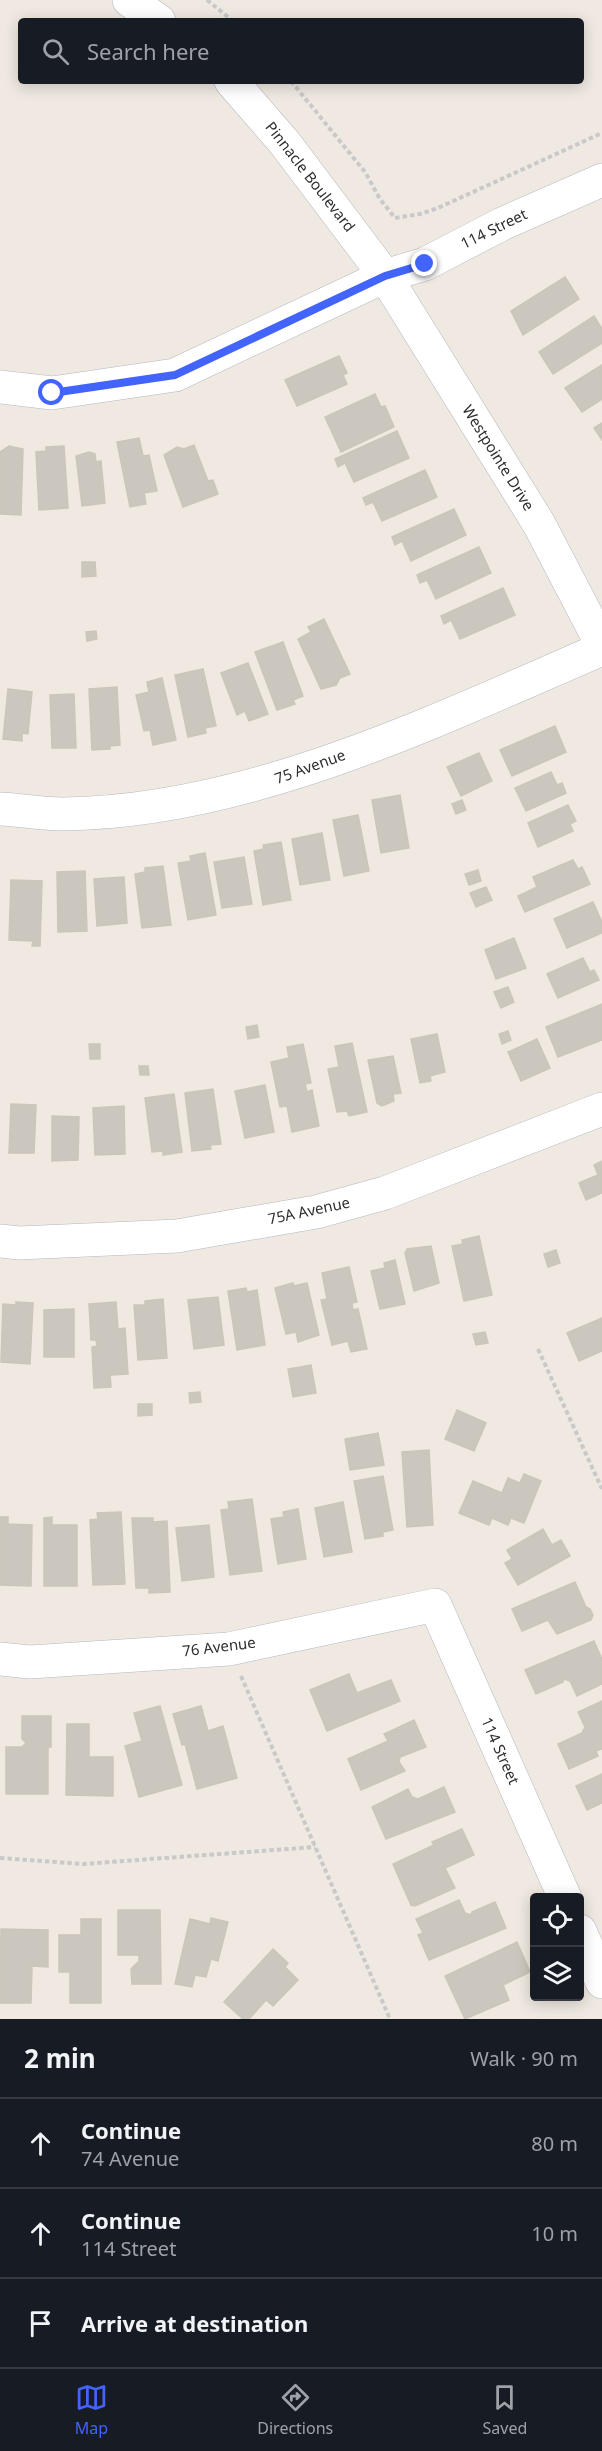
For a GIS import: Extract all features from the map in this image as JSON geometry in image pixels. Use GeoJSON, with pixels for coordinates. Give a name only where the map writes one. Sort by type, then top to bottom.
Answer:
{"type":"FeatureCollection","features":[{"type":"Feature","properties":{"kind":"street"},"geometry":{"type":"LineString","coordinates":[[129,0],[155,18]]}},
{"type":"Feature","properties":{"kind":"street","name":"Pinnacle Boulevard"},"geometry":{"type":"LineString","coordinates":[[234,84],[284,141],[385,276]]}},
{"type":"Feature","properties":{"kind":"street","name":"114 Street"},"geometry":{"type":"LineString","coordinates":[[0,387],[52,393],[175,375],[385,276],[425,264],[502,224],[602,180]]}},
{"type":"Feature","properties":{"kind":"street","name":"Westpointe Drive"},"geometry":{"type":"LineString","coordinates":[[385,276],[539,524],[602,645]]}},
{"type":"Feature","properties":{"kind":"street","name":"75 Avenue"},"geometry":{"type":"LineString","coordinates":[[0,808],[62,814],[146,808],[265,783],[414,729],[602,650]]}},
{"type":"Feature","properties":{"kind":"street","name":"75A Avenue"},"geometry":{"type":"LineString","coordinates":[[0,1241],[18,1244],[177,1236],[316,1212],[385,1193],[602,1109]]}},
{"type":"Feature","properties":{"kind":"street","name":"114 Street"},"geometry":{"type":"LineString","coordinates":[[435,1605],[563,1893]]}},
{"type":"Feature","properties":{"kind":"street","name":"76 Avenue"},"geometry":{"type":"LineString","coordinates":[[0,1659],[30,1662],[229,1649],[435,1605]]}},
{"type":"Feature","properties":{"kind":"street"},"geometry":{"type":"LineString","coordinates":[[584,1942],[602,1982]]}},
{"type":"Feature","properties":{"kind":"path"},"geometry":{"type":"LineString","coordinates":[[207,0],[229,18]]}},
{"type":"Feature","properties":{"kind":"path"},"geometry":{"type":"LineString","coordinates":[[293,84],[365,172],[380,199],[395,218],[438,208],[602,132]]}},
{"type":"Feature","properties":{"kind":"path"},"geometry":{"type":"LineString","coordinates":[[538,1349],[602,1489]]}},
{"type":"Feature","properties":{"kind":"path"},"geometry":{"type":"LineString","coordinates":[[238,1668],[390,2019]]}},
{"type":"Feature","properties":{"kind":"path"},"geometry":{"type":"LineString","coordinates":[[0,1858],[83,1864],[315,1847]]}},
{"type":"Feature","properties":{"kind":"building"},"geometry":{"type":"Polygon","coordinates":[[[565,277],[579,299],[523,335],[511,311],[565,277]]]}},
{"type":"Feature","properties":{"kind":"building"},"geometry":{"type":"Polygon","coordinates":[[[594,316],[602,329],[602,343],[553,374],[539,352],[594,316]]]}},
{"type":"Feature","properties":{"kind":"building"},"geometry":{"type":"Polygon","coordinates":[[[339,356],[347,373],[343,375],[347,384],[297,406],[285,380],[339,356]]]}},
{"type":"Feature","properties":{"kind":"building"},"geometry":{"type":"Polygon","coordinates":[[[602,365],[602,399],[582,412],[565,388],[602,365]]]}},
{"type":"Feature","properties":{"kind":"building"},"geometry":{"type":"Polygon","coordinates":[[[375,394],[381,407],[385,406],[394,427],[341,452],[325,417],[375,394]]]}},
{"type":"Feature","properties":{"kind":"building"},"geometry":{"type":"Polygon","coordinates":[[[602,423],[602,440],[594,428],[602,423]]]}},
{"type":"Feature","properties":{"kind":"building"},"geometry":{"type":"Polygon","coordinates":[[[397,431],[409,458],[354,482],[345,463],[338,467],[335,459],[397,431]]]}},
{"type":"Feature","properties":{"kind":"building"},"geometry":{"type":"Polygon","coordinates":[[[139,438],[143,456],[149,455],[157,491],[144,493],[146,504],[130,507],[117,442],[139,438]]]}},
{"type":"Feature","properties":{"kind":"building"},"geometry":{"type":"Polygon","coordinates":[[[194,445],[208,481],[213,480],[218,494],[183,507],[164,455],[177,447],[184,449],[194,445]]]}},
{"type":"Feature","properties":{"kind":"building"},"geometry":{"type":"Polygon","coordinates":[[[9,446],[23,449],[21,515],[0,514],[0,452],[9,446]]]}},
{"type":"Feature","properties":{"kind":"building"},"geometry":{"type":"Polygon","coordinates":[[[64,446],[68,508],[39,510],[36,452],[46,451],[46,447],[64,446]]]}},
{"type":"Feature","properties":{"kind":"building"},"geometry":{"type":"Polygon","coordinates":[[[89,452],[95,454],[96,462],[101,461],[105,503],[82,506],[76,456],[89,452]]]}},
{"type":"Feature","properties":{"kind":"building"},"geometry":{"type":"Polygon","coordinates":[[[425,470],[437,497],[382,521],[373,502],[366,505],[363,498],[425,470]]]}},
{"type":"Feature","properties":{"kind":"building"},"geometry":{"type":"Polygon","coordinates":[[[454,509],[466,535],[411,561],[402,541],[395,545],[392,537],[454,509]]]}},
{"type":"Feature","properties":{"kind":"building"},"geometry":{"type":"Polygon","coordinates":[[[479,547],[491,573],[436,599],[427,580],[420,583],[417,575],[479,547]]]}},
{"type":"Feature","properties":{"kind":"building"},"geometry":{"type":"Polygon","coordinates":[[[82,562],[95,562],[96,576],[82,577],[82,562]]]}},
{"type":"Feature","properties":{"kind":"building"},"geometry":{"type":"Polygon","coordinates":[[[503,588],[515,615],[460,639],[451,620],[444,624],[441,616],[503,588]]]}},
{"type":"Feature","properties":{"kind":"building"},"geometry":{"type":"Polygon","coordinates":[[[324,619],[350,674],[340,678],[336,685],[321,689],[298,639],[311,632],[308,627],[324,619]]]}},
{"type":"Feature","properties":{"kind":"building"},"geometry":{"type":"Polygon","coordinates":[[[96,631],[97,639],[87,641],[86,632],[96,631]]]}},
{"type":"Feature","properties":{"kind":"building"},"geometry":{"type":"Polygon","coordinates":[[[283,642],[303,696],[293,700],[295,704],[277,710],[255,652],[283,642]]]}},
{"type":"Feature","properties":{"kind":"building"},"geometry":{"type":"Polygon","coordinates":[[[248,663],[268,714],[249,721],[245,711],[237,715],[221,673],[248,663]]]}},
{"type":"Feature","properties":{"kind":"building"},"geometry":{"type":"Polygon","coordinates":[[[203,669],[216,726],[205,728],[206,733],[188,737],[175,675],[203,669]]]}},
{"type":"Feature","properties":{"kind":"building"},"geometry":{"type":"Polygon","coordinates":[[[162,678],[176,740],[153,745],[150,730],[144,731],[136,695],[149,692],[147,682],[162,678]]]}},
{"type":"Feature","properties":{"kind":"building"},"geometry":{"type":"Polygon","coordinates":[[[117,687],[120,745],[110,746],[110,749],[92,750],[89,689],[117,687]]]}},
{"type":"Feature","properties":{"kind":"building"},"geometry":{"type":"Polygon","coordinates":[[[8,689],[32,692],[28,734],[22,733],[22,741],[3,739],[8,689]]]}},
{"type":"Feature","properties":{"kind":"building"},"geometry":{"type":"Polygon","coordinates":[[[74,694],[76,748],[52,748],[50,695],[74,694]]]}},
{"type":"Feature","properties":{"kind":"building"},"geometry":{"type":"Polygon","coordinates":[[[555,726],[566,752],[512,776],[500,750],[555,726]]]}},
{"type":"Feature","properties":{"kind":"building"},"geometry":{"type":"Polygon","coordinates":[[[479,753],[492,781],[461,796],[447,767],[479,753]]]}},
{"type":"Feature","properties":{"kind":"building"},"geometry":{"type":"Polygon","coordinates":[[[551,772],[557,785],[562,783],[566,793],[526,811],[515,788],[551,772]]]}},
{"type":"Feature","properties":{"kind":"building"},"geometry":{"type":"Polygon","coordinates":[[[400,795],[409,848],[381,853],[372,800],[400,795]]]}},
{"type":"Feature","properties":{"kind":"building"},"geometry":{"type":"Polygon","coordinates":[[[462,800],[466,810],[456,814],[452,804],[462,800]]]}},
{"type":"Feature","properties":{"kind":"building"},"geometry":{"type":"Polygon","coordinates":[[[568,805],[576,821],[570,824],[573,831],[538,847],[528,823],[568,805]]]}},
{"type":"Feature","properties":{"kind":"building"},"geometry":{"type":"Polygon","coordinates":[[[358,815],[369,871],[344,876],[333,820],[358,815]]]}},
{"type":"Feature","properties":{"kind":"building"},"geometry":{"type":"Polygon","coordinates":[[[322,833],[330,880],[300,885],[292,839],[322,833]]]}},
{"type":"Feature","properties":{"kind":"building"},"geometry":{"type":"Polygon","coordinates":[[[281,842],[291,900],[263,905],[254,851],[264,849],[263,845],[281,842]]]}},
{"type":"Feature","properties":{"kind":"building"},"geometry":{"type":"Polygon","coordinates":[[[205,853],[216,915],[188,920],[178,863],[191,861],[190,856],[205,853]]]}},
{"type":"Feature","properties":{"kind":"building"},"geometry":{"type":"Polygon","coordinates":[[[244,857],[252,904],[222,908],[214,862],[244,857]]]}},
{"type":"Feature","properties":{"kind":"building"},"geometry":{"type":"Polygon","coordinates":[[[573,860],[578,869],[582,867],[590,884],[525,912],[518,896],[537,887],[533,877],[573,860]]]}},
{"type":"Feature","properties":{"kind":"building"},"geometry":{"type":"Polygon","coordinates":[[[163,866],[171,925],[142,928],[135,874],[145,872],[145,868],[163,866]]]}},
{"type":"Feature","properties":{"kind":"building"},"geometry":{"type":"Polygon","coordinates":[[[478,870],[481,881],[469,885],[465,874],[478,870]]]}},
{"type":"Feature","properties":{"kind":"building"},"geometry":{"type":"Polygon","coordinates":[[[85,871],[87,931],[58,932],[57,872],[85,871]]]}},
{"type":"Feature","properties":{"kind":"building"},"geometry":{"type":"Polygon","coordinates":[[[124,877],[127,923],[97,926],[94,879],[124,877]]]}},
{"type":"Feature","properties":{"kind":"building"},"geometry":{"type":"Polygon","coordinates":[[[11,880],[42,881],[40,946],[32,946],[33,941],[9,940],[11,880]]]}},
{"type":"Feature","properties":{"kind":"building"},"geometry":{"type":"Polygon","coordinates":[[[486,887],[492,900],[476,907],[470,893],[486,887]]]}},
{"type":"Feature","properties":{"kind":"building"},"geometry":{"type":"Polygon","coordinates":[[[593,902],[602,922],[602,933],[567,948],[554,919],[593,902]]]}},
{"type":"Feature","properties":{"kind":"building"},"geometry":{"type":"Polygon","coordinates":[[[514,938],[526,968],[496,979],[485,950],[514,938]]]}},
{"type":"Feature","properties":{"kind":"building"},"geometry":{"type":"Polygon","coordinates":[[[583,958],[590,972],[594,970],[599,980],[558,998],[547,974],[583,958]]]}},
{"type":"Feature","properties":{"kind":"building"},"geometry":{"type":"Polygon","coordinates":[[[508,987],[514,1002],[501,1008],[494,992],[508,987]]]}},
{"type":"Feature","properties":{"kind":"building"},"geometry":{"type":"Polygon","coordinates":[[[602,1004],[602,1040],[558,1057],[546,1027],[602,1004]]]}},
{"type":"Feature","properties":{"kind":"building"},"geometry":{"type":"Polygon","coordinates":[[[257,1025],[259,1037],[248,1039],[246,1027],[257,1025]]]}},
{"type":"Feature","properties":{"kind":"building"},"geometry":{"type":"Polygon","coordinates":[[[508,1031],[511,1040],[502,1044],[499,1034],[508,1031]]]}},
{"type":"Feature","properties":{"kind":"building"},"geometry":{"type":"Polygon","coordinates":[[[437,1034],[445,1072],[430,1076],[431,1081],[420,1083],[411,1039],[437,1034]]]}},
{"type":"Feature","properties":{"kind":"building"},"geometry":{"type":"Polygon","coordinates":[[[537,1039],[550,1068],[521,1081],[508,1052],[537,1039]]]}},
{"type":"Feature","properties":{"kind":"building"},"geometry":{"type":"Polygon","coordinates":[[[352,1043],[367,1112],[349,1116],[347,1111],[337,1112],[328,1069],[339,1067],[335,1046],[352,1043]]]}},
{"type":"Feature","properties":{"kind":"building"},"geometry":{"type":"Polygon","coordinates":[[[89,1044],[100,1044],[100,1059],[90,1059],[89,1044]]]}},
{"type":"Feature","properties":{"kind":"building"},"geometry":{"type":"Polygon","coordinates":[[[303,1044],[311,1083],[305,1084],[307,1092],[312,1090],[319,1126],[292,1132],[287,1106],[280,1107],[271,1062],[289,1058],[287,1047],[303,1044]]]}},
{"type":"Feature","properties":{"kind":"building"},"geometry":{"type":"Polygon","coordinates":[[[393,1056],[401,1093],[393,1094],[394,1101],[382,1106],[377,1103],[368,1060],[393,1056]]]}},
{"type":"Feature","properties":{"kind":"building"},"geometry":{"type":"Polygon","coordinates":[[[139,1066],[148,1066],[149,1075],[140,1075],[139,1066]]]}},
{"type":"Feature","properties":{"kind":"building"},"geometry":{"type":"Polygon","coordinates":[[[265,1085],[274,1132],[245,1138],[235,1091],[265,1085]]]}},
{"type":"Feature","properties":{"kind":"building"},"geometry":{"type":"Polygon","coordinates":[[[213,1089],[221,1144],[210,1145],[211,1149],[192,1151],[185,1093],[213,1089]]]}},
{"type":"Feature","properties":{"kind":"building"},"geometry":{"type":"Polygon","coordinates":[[[174,1094],[182,1152],[163,1155],[163,1151],[152,1152],[145,1098],[174,1094]]]}},
{"type":"Feature","properties":{"kind":"building"},"geometry":{"type":"Polygon","coordinates":[[[11,1104],[36,1105],[34,1153],[9,1153],[11,1104]]]}},
{"type":"Feature","properties":{"kind":"building"},"geometry":{"type":"Polygon","coordinates":[[[124,1106],[125,1154],[95,1155],[93,1108],[124,1106]]]}},
{"type":"Feature","properties":{"kind":"building"},"geometry":{"type":"Polygon","coordinates":[[[52,1116],[79,1117],[78,1160],[52,1161],[52,1116]]]}},
{"type":"Feature","properties":{"kind":"building"},"geometry":{"type":"Polygon","coordinates":[[[602,1161],[602,1193],[586,1200],[579,1183],[598,1175],[594,1165],[602,1161]]]}},
{"type":"Feature","properties":{"kind":"building"},"geometry":{"type":"Polygon","coordinates":[[[479,1236],[492,1295],[464,1301],[452,1246],[463,1244],[462,1240],[479,1236]]]}},
{"type":"Feature","properties":{"kind":"building"},"geometry":{"type":"Polygon","coordinates":[[[431,1246],[439,1283],[414,1291],[405,1253],[407,1249],[431,1246]]]}},
{"type":"Feature","properties":{"kind":"building"},"geometry":{"type":"Polygon","coordinates":[[[556,1250],[560,1263],[548,1267],[544,1254],[556,1250]]]}},
{"type":"Feature","properties":{"kind":"building"},"geometry":{"type":"Polygon","coordinates":[[[395,1260],[405,1304],[380,1309],[371,1271],[385,1268],[384,1263],[395,1260]]]}},
{"type":"Feature","properties":{"kind":"building"},"geometry":{"type":"Polygon","coordinates":[[[349,1267],[357,1302],[352,1303],[353,1310],[358,1309],[367,1349],[351,1352],[348,1341],[332,1345],[321,1300],[327,1299],[322,1273],[349,1267]]]}},
{"type":"Feature","properties":{"kind":"building"},"geometry":{"type":"Polygon","coordinates":[[[293,1283],[294,1286],[307,1283],[319,1335],[298,1342],[296,1332],[286,1334],[275,1288],[293,1283]]]}},
{"type":"Feature","properties":{"kind":"building"},"geometry":{"type":"Polygon","coordinates":[[[246,1288],[247,1292],[257,1290],[265,1345],[237,1350],[228,1291],[246,1288]]]}},
{"type":"Feature","properties":{"kind":"building"},"geometry":{"type":"Polygon","coordinates":[[[218,1297],[224,1345],[194,1349],[188,1300],[218,1297]]]}},
{"type":"Feature","properties":{"kind":"building"},"geometry":{"type":"Polygon","coordinates":[[[163,1299],[167,1358],[138,1360],[134,1305],[145,1305],[145,1301],[163,1299]]]}},
{"type":"Feature","properties":{"kind":"building"},"geometry":{"type":"Polygon","coordinates":[[[16,1302],[33,1303],[30,1364],[1,1362],[3,1304],[16,1305],[16,1302]]]}},
{"type":"Feature","properties":{"kind":"building"},"geometry":{"type":"Polygon","coordinates":[[[116,1302],[118,1329],[125,1328],[128,1374],[110,1375],[111,1387],[94,1388],[92,1347],[97,1346],[96,1340],[91,1340],[89,1304],[116,1302]]]}},
{"type":"Feature","properties":{"kind":"building"},"geometry":{"type":"Polygon","coordinates":[[[74,1309],[74,1357],[44,1357],[44,1310],[74,1309]]]}},
{"type":"Feature","properties":{"kind":"building"},"geometry":{"type":"Polygon","coordinates":[[[602,1318],[602,1351],[579,1361],[567,1333],[602,1318]]]}},
{"type":"Feature","properties":{"kind":"building"},"geometry":{"type":"Polygon","coordinates":[[[485,1332],[488,1343],[476,1345],[473,1334],[485,1332]]]}},
{"type":"Feature","properties":{"kind":"building"},"geometry":{"type":"Polygon","coordinates":[[[311,1365],[316,1393],[293,1397],[288,1369],[311,1365]]]}},
{"type":"Feature","properties":{"kind":"building"},"geometry":{"type":"Polygon","coordinates":[[[200,1392],[201,1402],[190,1403],[189,1393],[200,1392]]]}},
{"type":"Feature","properties":{"kind":"building"},"geometry":{"type":"Polygon","coordinates":[[[138,1404],[152,1404],[152,1415],[138,1416],[138,1404]]]}},
{"type":"Feature","properties":{"kind":"building"},"geometry":{"type":"Polygon","coordinates":[[[457,1410],[486,1423],[474,1451],[445,1439],[457,1410]]]}},
{"type":"Feature","properties":{"kind":"building"},"geometry":{"type":"Polygon","coordinates":[[[378,1433],[384,1465],[350,1470],[345,1439],[378,1433]]]}},
{"type":"Feature","properties":{"kind":"building"},"geometry":{"type":"Polygon","coordinates":[[[429,1450],[433,1525],[407,1527],[402,1452],[429,1450]]]}},
{"type":"Feature","properties":{"kind":"building"},"geometry":{"type":"Polygon","coordinates":[[[524,1474],[541,1481],[524,1523],[511,1518],[508,1525],[492,1518],[489,1525],[459,1513],[473,1481],[502,1493],[508,1478],[520,1483],[524,1474]]]}},
{"type":"Feature","properties":{"kind":"building"},"geometry":{"type":"Polygon","coordinates":[[[383,1476],[393,1530],[383,1532],[383,1536],[365,1539],[354,1481],[383,1476]]]}},
{"type":"Feature","properties":{"kind":"building"},"geometry":{"type":"Polygon","coordinates":[[[252,1499],[262,1571],[230,1575],[221,1510],[229,1509],[228,1502],[252,1499]]]}},
{"type":"Feature","properties":{"kind":"building"},"geometry":{"type":"Polygon","coordinates":[[[343,1502],[352,1552],[324,1557],[315,1508],[343,1502]]]}},
{"type":"Feature","properties":{"kind":"building"},"geometry":{"type":"Polygon","coordinates":[[[298,1509],[306,1559],[278,1564],[271,1519],[284,1517],[283,1512],[298,1509]]]}},
{"type":"Feature","properties":{"kind":"building"},"geometry":{"type":"Polygon","coordinates":[[[121,1512],[125,1584],[93,1585],[90,1520],[98,1519],[97,1513],[121,1512]]]}},
{"type":"Feature","properties":{"kind":"building"},"geometry":{"type":"Polygon","coordinates":[[[0,1517],[8,1517],[8,1524],[32,1525],[31,1586],[0,1585],[0,1517]]]}},
{"type":"Feature","properties":{"kind":"building"},"geometry":{"type":"Polygon","coordinates":[[[52,1517],[52,1525],[77,1525],[77,1586],[44,1586],[44,1518],[52,1517]]]}},
{"type":"Feature","properties":{"kind":"building"},"geometry":{"type":"Polygon","coordinates":[[[132,1518],[153,1518],[153,1522],[167,1521],[170,1592],[149,1593],[149,1588],[136,1588],[132,1518]]]}},
{"type":"Feature","properties":{"kind":"building"},"geometry":{"type":"Polygon","coordinates":[[[209,1525],[214,1577],[182,1581],[176,1528],[209,1525]]]}},
{"type":"Feature","properties":{"kind":"building"},"geometry":{"type":"Polygon","coordinates":[[[543,1529],[552,1545],[561,1540],[570,1556],[518,1585],[505,1563],[512,1559],[507,1550],[543,1529]]]}},
{"type":"Feature","properties":{"kind":"building"},"geometry":{"type":"Polygon","coordinates":[[[575,1582],[586,1607],[593,1615],[591,1620],[557,1634],[548,1620],[522,1631],[512,1609],[575,1582]]]}},
{"type":"Feature","properties":{"kind":"building"},"geometry":{"type":"Polygon","coordinates":[[[594,1641],[602,1659],[602,1684],[577,1696],[570,1681],[564,1679],[563,1682],[536,1694],[525,1670],[594,1641]]]}},
{"type":"Feature","properties":{"kind":"building"},"geometry":{"type":"Polygon","coordinates":[[[349,1674],[357,1693],[391,1680],[400,1701],[327,1731],[310,1690],[349,1674]]]}},
{"type":"Feature","properties":{"kind":"building"},"geometry":{"type":"Polygon","coordinates":[[[602,1701],[602,1749],[596,1751],[598,1756],[569,1769],[558,1744],[582,1733],[585,1727],[578,1712],[602,1701]]]}},
{"type":"Feature","properties":{"kind":"building"},"geometry":{"type":"Polygon","coordinates":[[[160,1706],[182,1785],[139,1797],[125,1746],[142,1741],[134,1713],[160,1706]]]}},
{"type":"Feature","properties":{"kind":"building"},"geometry":{"type":"Polygon","coordinates":[[[201,1706],[208,1731],[223,1726],[237,1778],[197,1789],[185,1744],[182,1745],[173,1714],[201,1706]]]}},
{"type":"Feature","properties":{"kind":"building"},"geometry":{"type":"Polygon","coordinates":[[[22,1716],[51,1716],[51,1747],[48,1747],[48,1794],[6,1794],[6,1747],[22,1747],[26,1743],[22,1739],[22,1716]]]}},
{"type":"Feature","properties":{"kind":"building"},"geometry":{"type":"Polygon","coordinates":[[[414,1720],[426,1747],[400,1757],[399,1762],[405,1771],[361,1790],[348,1759],[388,1741],[384,1734],[414,1720]]]}},
{"type":"Feature","properties":{"kind":"building"},"geometry":{"type":"Polygon","coordinates":[[[67,1724],[89,1724],[89,1757],[113,1757],[113,1796],[66,1795],[67,1724]]]}},
{"type":"Feature","properties":{"kind":"building"},"geometry":{"type":"Polygon","coordinates":[[[602,1774],[602,1803],[587,1810],[576,1786],[602,1774]]]}},
{"type":"Feature","properties":{"kind":"building"},"geometry":{"type":"Polygon","coordinates":[[[444,1787],[455,1812],[386,1839],[372,1807],[408,1789],[412,1797],[418,1799],[444,1787]]]}},
{"type":"Feature","properties":{"kind":"building"},"geometry":{"type":"Polygon","coordinates":[[[462,1829],[474,1855],[445,1868],[455,1888],[415,1906],[411,1905],[393,1864],[434,1845],[432,1842],[462,1829]]]}},
{"type":"Feature","properties":{"kind":"building"},"geometry":{"type":"Polygon","coordinates":[[[459,1900],[465,1913],[471,1915],[472,1912],[495,1902],[506,1928],[429,1960],[418,1935],[423,1933],[416,1919],[459,1900]]]}},
{"type":"Feature","properties":{"kind":"building"},"geometry":{"type":"Polygon","coordinates":[[[118,1910],[160,1910],[161,1984],[132,1984],[131,1969],[139,1961],[139,1955],[118,1955],[118,1910]]]}},
{"type":"Feature","properties":{"kind":"building"},"geometry":{"type":"Polygon","coordinates":[[[211,1918],[228,1922],[218,1961],[211,1959],[206,1977],[195,1975],[192,1987],[175,1984],[190,1919],[210,1924],[211,1918]]]}},
{"type":"Feature","properties":{"kind":"building"},"geometry":{"type":"Polygon","coordinates":[[[81,1919],[101,1919],[101,2003],[70,2003],[70,1972],[59,1972],[59,1935],[81,1935],[81,1919]]]}},
{"type":"Feature","properties":{"kind":"building"},"geometry":{"type":"Polygon","coordinates":[[[1,1929],[48,1930],[48,1967],[32,1966],[31,2003],[0,2003],[1,1929]]]}},
{"type":"Feature","properties":{"kind":"building"},"geometry":{"type":"Polygon","coordinates":[[[517,1942],[530,1972],[503,1985],[509,2000],[465,2019],[445,1976],[517,1942]]]}},
{"type":"Feature","properties":{"kind":"building"},"geometry":{"type":"Polygon","coordinates":[[[273,1949],[288,1963],[285,1967],[298,1980],[273,2006],[266,2000],[249,2019],[243,2019],[224,2002],[273,1949]]]}},
{"type":"Feature","properties":{"kind":"route"},"geometry":{"type":"LineString","coordinates":[[52,393],[175,375],[385,276],[425,264]]}}]}
